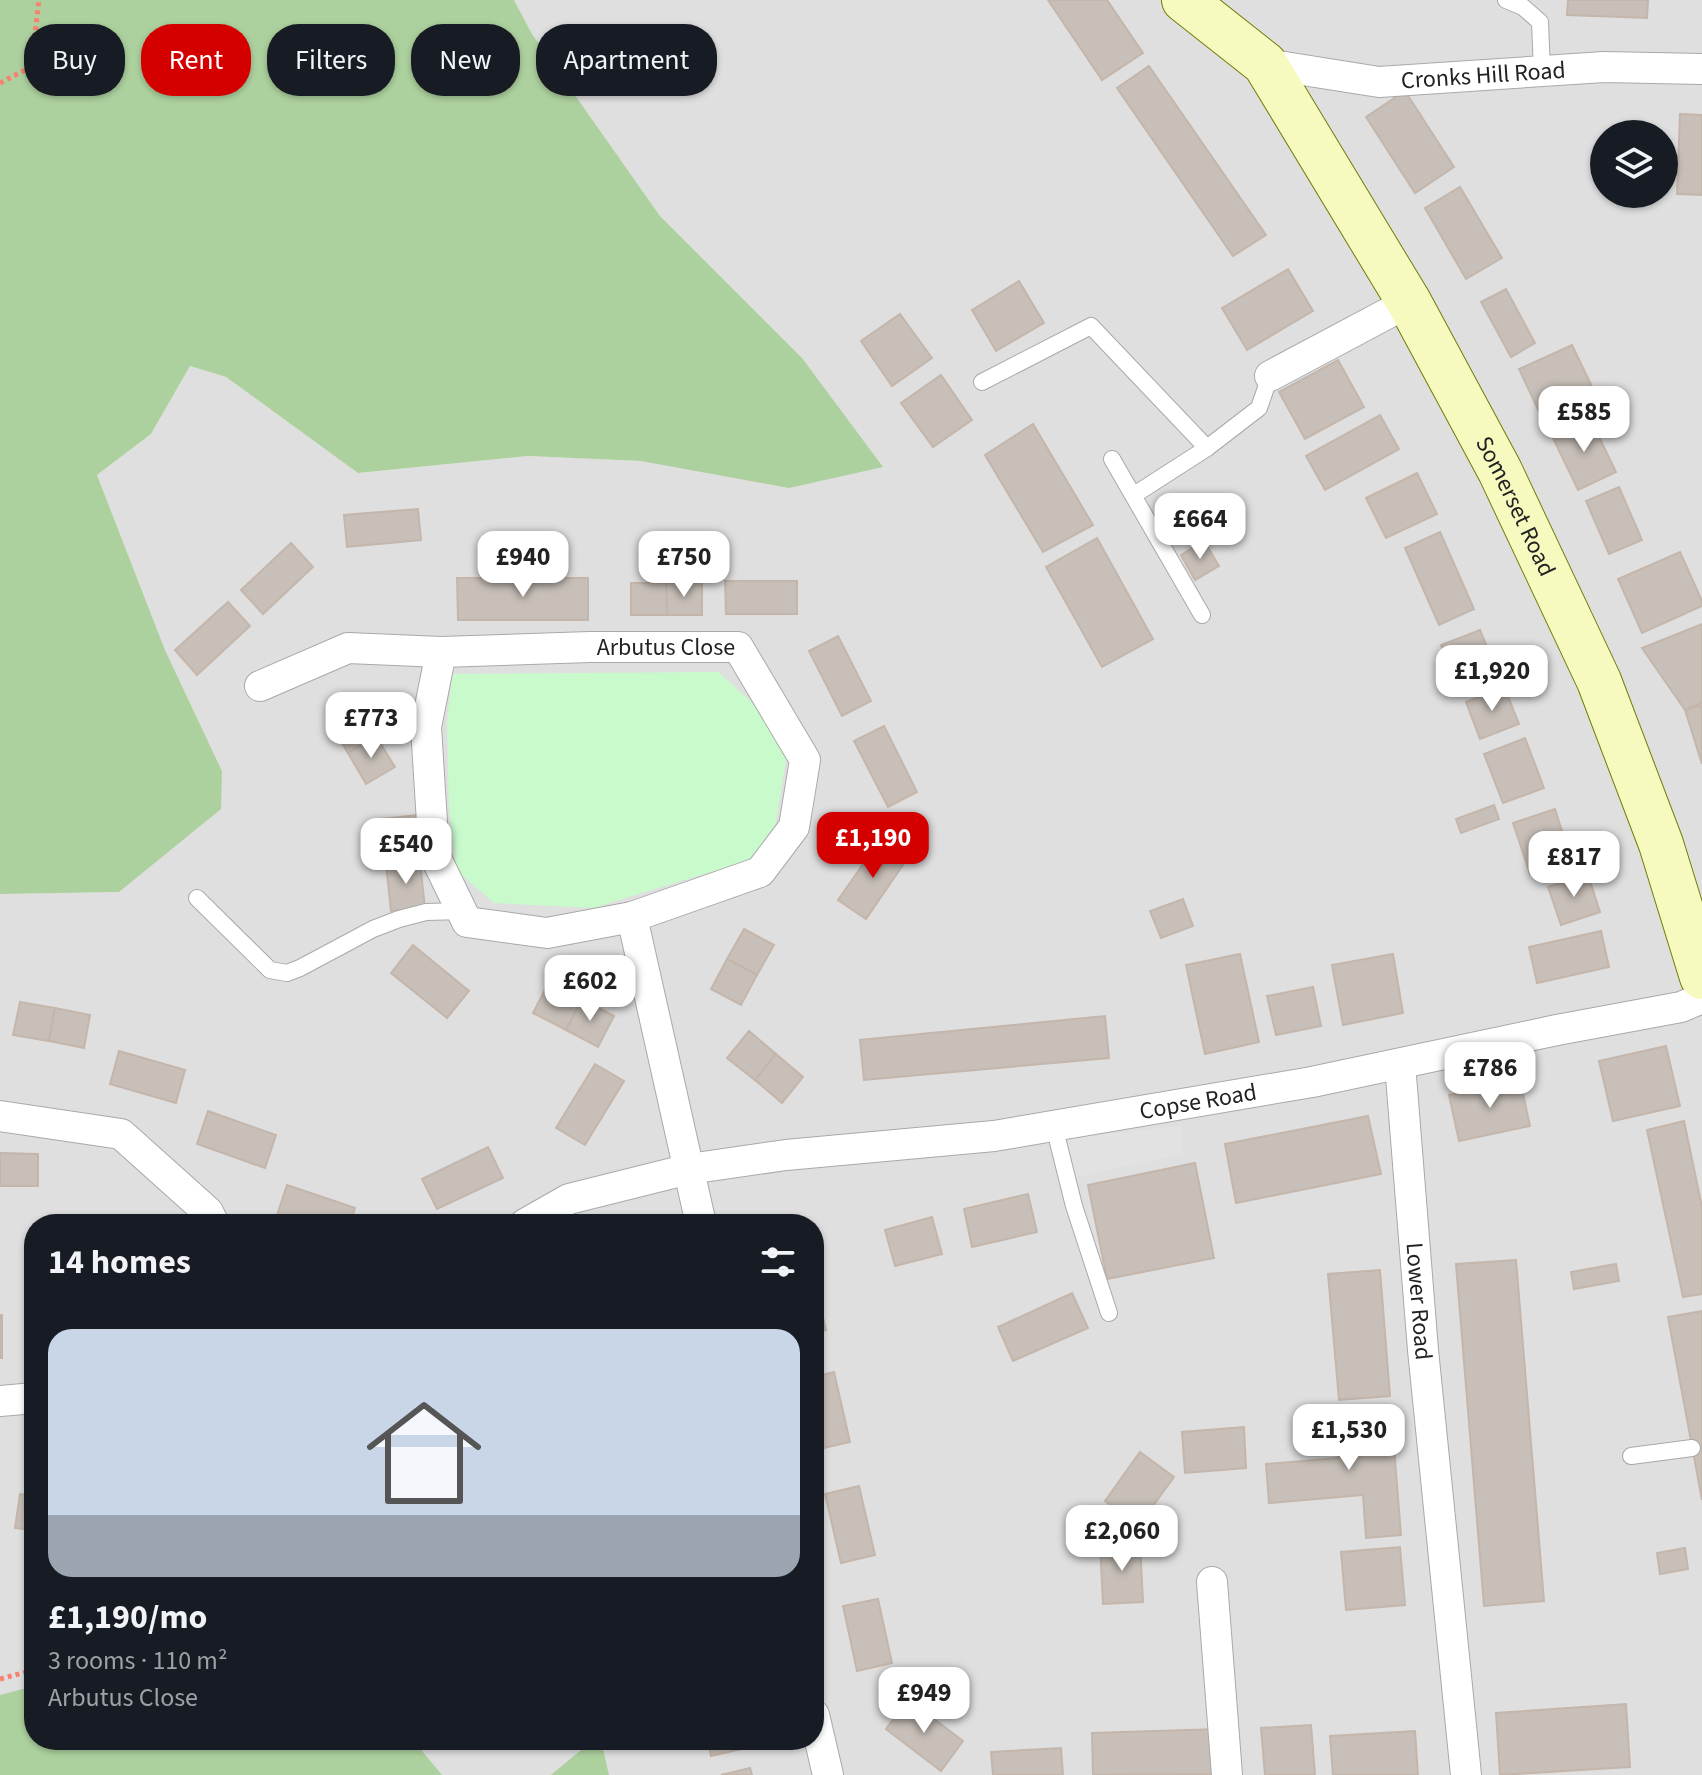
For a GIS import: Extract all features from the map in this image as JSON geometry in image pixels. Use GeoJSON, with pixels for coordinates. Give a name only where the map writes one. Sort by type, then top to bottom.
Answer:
{"type":"FeatureCollection","features":[{"type":"Feature","properties":{"kind":"street"},"geometry":{"type":"LineString","coordinates":[[1184,0],[1265,64]]}},
{"type":"Feature","properties":{"kind":"street","name":"Cronks Hill Road"},"geometry":{"type":"LineString","coordinates":[[1265,64],[1379,82],[1604,67],[1702,69]]}},
{"type":"Feature","properties":{"kind":"street","name":"Somerset Road"},"geometry":{"type":"LineString","coordinates":[[1265,64],[1409,302],[1500,471],[1599,681],[1661,844],[1702,977]]}},
{"type":"Feature","properties":{"kind":"street"},"geometry":{"type":"LineString","coordinates":[[1270,376],[1409,302]]}},
{"type":"Feature","properties":{"kind":"street","name":"Arbutus Close"},"geometry":{"type":"LineString","coordinates":[[260,686],[348,648],[441,652],[590,647],[738,647],[805,760],[794,827],[760,872],[632,917],[547,933],[467,922],[463,911]]}},
{"type":"Feature","properties":{"kind":"street"},"geometry":{"type":"LineString","coordinates":[[441,652],[426,727],[434,854],[463,911]]}},
{"type":"Feature","properties":{"kind":"street"},"geometry":{"type":"LineString","coordinates":[[632,917],[699,1214]]}},
{"type":"Feature","properties":{"kind":"street","name":"Copse Road"},"geometry":{"type":"LineString","coordinates":[[543,1214],[569,1199],[689,1169],[786,1155],[994,1136],[1054,1126],[1312,1082],[1681,1007],[1702,998]]}},
{"type":"Feature","properties":{"kind":"street","name":"Lower Road"},"geometry":{"type":"LineString","coordinates":[[1400,1064],[1425,1365],[1466,1775]]}},
{"type":"Feature","properties":{"kind":"street"},"geometry":{"type":"LineString","coordinates":[[0,1116],[121,1134],[209,1214]]}},
{"type":"Feature","properties":{"kind":"street"},"geometry":{"type":"LineString","coordinates":[[0,1401],[24,1399]]}},
{"type":"Feature","properties":{"kind":"street"},"geometry":{"type":"LineString","coordinates":[[1212,1582],[1227,1775]]}},
{"type":"Feature","properties":{"kind":"street"},"geometry":{"type":"LineString","coordinates":[[822,1750],[828,1775]]}},
{"type":"Feature","properties":{"kind":"lane"},"geometry":{"type":"LineString","coordinates":[[1506,0],[1523,7],[1540,22],[1542,71]]}},
{"type":"Feature","properties":{"kind":"lane"},"geometry":{"type":"LineString","coordinates":[[982,382],[1091,326],[1207,448]]}},
{"type":"Feature","properties":{"kind":"lane"},"geometry":{"type":"LineString","coordinates":[[1134,495],[1207,448],[1259,408],[1270,376]]}},
{"type":"Feature","properties":{"kind":"lane"},"geometry":{"type":"LineString","coordinates":[[1112,459],[1202,615]]}},
{"type":"Feature","properties":{"kind":"lane"},"geometry":{"type":"LineString","coordinates":[[197,898],[270,970],[287,973],[399,919],[426,912],[463,911]]}},
{"type":"Feature","properties":{"kind":"lane"},"geometry":{"type":"LineString","coordinates":[[1054,1126],[1074,1206],[1109,1313]]}},
{"type":"Feature","properties":{"kind":"lane"},"geometry":{"type":"LineString","coordinates":[[1631,1456],[1692,1448]]}},
{"type":"Feature","properties":{"kind":"path"},"geometry":{"type":"LineString","coordinates":[[0,83],[31,67],[39,0]]}},
{"type":"Feature","properties":{"kind":"path"},"geometry":{"type":"LineString","coordinates":[[0,1679],[24,1673]]}},
{"type":"Feature","properties":{"kind":"shaded area"},"geometry":{"type":"Polygon","coordinates":[[[514,0],[1702,0],[1702,1775],[0,1775],[0,894],[119,892],[222,771],[165,650],[97,475],[151,434],[190,366],[226,377],[359,473],[528,456],[641,461],[802,358],[660,216],[576,96],[717,96],[717,24],[536,24],[536,40],[514,0]]]}},
{"type":"Feature","properties":{"kind":"shaded area"},"geometry":{"type":"Polygon","coordinates":[[[1183,1126],[1183,1154],[1066,1179],[1057,1139],[1183,1126]]]}},
{"type":"Feature","properties":{"kind":"green space"},"geometry":{"type":"Polygon","coordinates":[[[0,0],[514,0],[536,40],[536,96],[576,96],[660,216],[802,358],[883,467],[789,488],[641,461],[528,456],[358,473],[226,377],[190,366],[151,434],[97,475],[165,650],[222,771],[221,809],[119,892],[0,894],[0,0]]]}},
{"type":"Feature","properties":{"kind":"green space"},"geometry":{"type":"Polygon","coordinates":[[[718,672],[763,712],[787,753],[774,834],[750,860],[593,908],[494,903],[456,870],[449,808],[447,723],[452,674],[718,672]]]}},
{"type":"Feature","properties":{"kind":"green space"},"geometry":{"type":"Polygon","coordinates":[[[24,1689],[24,1750],[421,1750],[442,1775],[0,1775],[0,1695],[24,1689]]]}},
{"type":"Feature","properties":{"kind":"green space"},"geometry":{"type":"Polygon","coordinates":[[[581,1750],[603,1750],[609,1775],[551,1775],[581,1750]]]}},
{"type":"Feature","properties":{"kind":"building"},"geometry":{"type":"Polygon","coordinates":[[[1048,0],[1107,0],[1143,53],[1102,80],[1048,0]]]}},
{"type":"Feature","properties":{"kind":"building"},"geometry":{"type":"Polygon","coordinates":[[[1568,0],[1648,0],[1647,18],[1567,15],[1568,0]]]}},
{"type":"Feature","properties":{"kind":"building"},"geometry":{"type":"Polygon","coordinates":[[[1149,66],[1266,235],[1233,256],[1117,88],[1149,66]]]}},
{"type":"Feature","properties":{"kind":"building"},"geometry":{"type":"Polygon","coordinates":[[[1405,91],[1454,167],[1415,193],[1366,117],[1405,91]]]}},
{"type":"Feature","properties":{"kind":"building"},"geometry":{"type":"Polygon","coordinates":[[[1680,114],[1702,115],[1702,195],[1678,194],[1680,114]]]}},
{"type":"Feature","properties":{"kind":"building"},"geometry":{"type":"Polygon","coordinates":[[[1460,187],[1502,258],[1466,279],[1425,208],[1460,187]]]}},
{"type":"Feature","properties":{"kind":"building"},"geometry":{"type":"Polygon","coordinates":[[[1288,269],[1313,311],[1247,350],[1222,308],[1288,269]]]}},
{"type":"Feature","properties":{"kind":"building"},"geometry":{"type":"Polygon","coordinates":[[[1019,281],[1044,323],[996,351],[972,310],[1019,281]]]}},
{"type":"Feature","properties":{"kind":"building"},"geometry":{"type":"Polygon","coordinates":[[[1506,289],[1535,343],[1511,357],[1481,302],[1506,289]]]}},
{"type":"Feature","properties":{"kind":"building"},"geometry":{"type":"Polygon","coordinates":[[[900,314],[932,358],[892,386],[861,341],[900,314]]]}},
{"type":"Feature","properties":{"kind":"building"},"geometry":{"type":"Polygon","coordinates":[[[1572,345],[1596,395],[1543,420],[1519,369],[1572,345]]]}},
{"type":"Feature","properties":{"kind":"building"},"geometry":{"type":"Polygon","coordinates":[[[1338,360],[1364,407],[1305,439],[1279,392],[1338,360]]]}},
{"type":"Feature","properties":{"kind":"building"},"geometry":{"type":"Polygon","coordinates":[[[941,375],[972,420],[933,447],[901,403],[941,375]]]}},
{"type":"Feature","properties":{"kind":"building"},"geometry":{"type":"Polygon","coordinates":[[[1380,415],[1399,449],[1325,490],[1306,456],[1380,415]]]}},
{"type":"Feature","properties":{"kind":"building"},"geometry":{"type":"Polygon","coordinates":[[[1590,418],[1616,472],[1578,490],[1552,436],[1590,418]]]}},
{"type":"Feature","properties":{"kind":"building"},"geometry":{"type":"Polygon","coordinates":[[[1033,424],[1093,525],[1043,552],[985,455],[1033,424]]]}},
{"type":"Feature","properties":{"kind":"building"},"geometry":{"type":"Polygon","coordinates":[[[1417,473],[1437,514],[1386,538],[1366,498],[1417,473]]]}},
{"type":"Feature","properties":{"kind":"building"},"geometry":{"type":"Polygon","coordinates":[[[1619,487],[1642,540],[1609,554],[1586,501],[1619,487]]]}},
{"type":"Feature","properties":{"kind":"building"},"geometry":{"type":"Polygon","coordinates":[[[418,509],[421,540],[347,547],[344,515],[418,509]]]}},
{"type":"Feature","properties":{"kind":"building"},"geometry":{"type":"Polygon","coordinates":[[[1440,532],[1474,609],[1439,625],[1405,548],[1440,532]]]}},
{"type":"Feature","properties":{"kind":"building"},"geometry":{"type":"Polygon","coordinates":[[[1097,538],[1153,639],[1102,667],[1046,567],[1097,538]]]}},
{"type":"Feature","properties":{"kind":"building"},"geometry":{"type":"Polygon","coordinates":[[[1204,541],[1219,566],[1195,580],[1181,555],[1204,541]]]}},
{"type":"Feature","properties":{"kind":"building"},"geometry":{"type":"Polygon","coordinates":[[[291,543],[313,567],[263,614],[241,590],[291,543]]]}},
{"type":"Feature","properties":{"kind":"building"},"geometry":{"type":"Polygon","coordinates":[[[1680,552],[1702,606],[1642,633],[1618,579],[1680,552]]]}},
{"type":"Feature","properties":{"kind":"building"},"geometry":{"type":"Polygon","coordinates":[[[457,578],[588,578],[588,620],[458,620],[457,578]]]}},
{"type":"Feature","properties":{"kind":"building"},"geometry":{"type":"Polygon","coordinates":[[[725,581],[797,581],[797,614],[726,614],[725,581]]]}},
{"type":"Feature","properties":{"kind":"building"},"geometry":{"type":"Polygon","coordinates":[[[702,582],[702,615],[667,615],[666,583],[702,582]]]}},
{"type":"Feature","properties":{"kind":"building"},"geometry":{"type":"Polygon","coordinates":[[[631,583],[666,583],[667,615],[631,615],[631,583]]]}},
{"type":"Feature","properties":{"kind":"building"},"geometry":{"type":"Polygon","coordinates":[[[228,602],[250,626],[197,675],[175,650],[228,602]]]}},
{"type":"Feature","properties":{"kind":"building"},"geometry":{"type":"Polygon","coordinates":[[[1702,624],[1702,703],[1685,710],[1642,648],[1702,624]]]}},
{"type":"Feature","properties":{"kind":"building"},"geometry":{"type":"Polygon","coordinates":[[[1480,630],[1494,664],[1454,679],[1441,645],[1480,630]]]}},
{"type":"Feature","properties":{"kind":"building"},"geometry":{"type":"Polygon","coordinates":[[[838,636],[871,701],[842,716],[809,651],[838,636]]]}},
{"type":"Feature","properties":{"kind":"building"},"geometry":{"type":"Polygon","coordinates":[[[1504,686],[1519,724],[1480,739],[1466,702],[1504,686]]]}},
{"type":"Feature","properties":{"kind":"building"},"geometry":{"type":"Polygon","coordinates":[[[1702,705],[1702,764],[1685,710],[1702,705]]]}},
{"type":"Feature","properties":{"kind":"building"},"geometry":{"type":"Polygon","coordinates":[[[358,706],[376,736],[348,753],[330,723],[358,706]]]}},
{"type":"Feature","properties":{"kind":"building"},"geometry":{"type":"Polygon","coordinates":[[[884,726],[917,792],[888,807],[854,741],[884,726]]]}},
{"type":"Feature","properties":{"kind":"building"},"geometry":{"type":"Polygon","coordinates":[[[376,736],[395,767],[366,784],[348,753],[376,736]]]}},
{"type":"Feature","properties":{"kind":"building"},"geometry":{"type":"Polygon","coordinates":[[[1525,738],[1544,788],[1503,803],[1484,754],[1525,738]]]}},
{"type":"Feature","properties":{"kind":"building"},"geometry":{"type":"Polygon","coordinates":[[[1494,805],[1499,819],[1461,833],[1456,819],[1494,805]]]}},
{"type":"Feature","properties":{"kind":"building"},"geometry":{"type":"Polygon","coordinates":[[[1555,809],[1571,860],[1530,874],[1513,823],[1555,809]]]}},
{"type":"Feature","properties":{"kind":"building"},"geometry":{"type":"Polygon","coordinates":[[[416,815],[420,862],[386,865],[382,819],[416,815]]]}},
{"type":"Feature","properties":{"kind":"building"},"geometry":{"type":"Polygon","coordinates":[[[880,840],[907,859],[866,919],[838,900],[880,840]]]}},
{"type":"Feature","properties":{"kind":"building"},"geometry":{"type":"Polygon","coordinates":[[[420,862],[425,908],[391,911],[386,865],[420,862]]]}},
{"type":"Feature","properties":{"kind":"building"},"geometry":{"type":"Polygon","coordinates":[[[1588,874],[1600,912],[1561,925],[1548,887],[1588,874]]]}},
{"type":"Feature","properties":{"kind":"building"},"geometry":{"type":"Polygon","coordinates":[[[1183,899],[1193,926],[1161,938],[1150,911],[1183,899]]]}},
{"type":"Feature","properties":{"kind":"building"},"geometry":{"type":"Polygon","coordinates":[[[744,929],[774,945],[757,975],[727,959],[744,929]]]}},
{"type":"Feature","properties":{"kind":"building"},"geometry":{"type":"Polygon","coordinates":[[[1601,931],[1609,967],[1537,983],[1529,947],[1601,931]]]}},
{"type":"Feature","properties":{"kind":"building"},"geometry":{"type":"Polygon","coordinates":[[[413,945],[469,991],[447,1018],[391,973],[413,945]]]}},
{"type":"Feature","properties":{"kind":"building"},"geometry":{"type":"Polygon","coordinates":[[[1240,954],[1259,1042],[1205,1054],[1186,965],[1240,954]]]}},
{"type":"Feature","properties":{"kind":"building"},"geometry":{"type":"Polygon","coordinates":[[[1393,954],[1403,1013],[1343,1025],[1332,965],[1393,954]]]}},
{"type":"Feature","properties":{"kind":"building"},"geometry":{"type":"Polygon","coordinates":[[[727,959],[757,975],[741,1005],[711,989],[727,959]]]}},
{"type":"Feature","properties":{"kind":"building"},"geometry":{"type":"Polygon","coordinates":[[[549,982],[582,999],[566,1030],[533,1013],[549,982]]]}},
{"type":"Feature","properties":{"kind":"building"},"geometry":{"type":"Polygon","coordinates":[[[1313,987],[1321,1026],[1276,1035],[1267,996],[1313,987]]]}},
{"type":"Feature","properties":{"kind":"building"},"geometry":{"type":"Polygon","coordinates":[[[582,999],[614,1016],[598,1047],[566,1030],[582,999]]]}},
{"type":"Feature","properties":{"kind":"building"},"geometry":{"type":"Polygon","coordinates":[[[20,1002],[55,1008],[49,1041],[13,1035],[20,1002]]]}},
{"type":"Feature","properties":{"kind":"building"},"geometry":{"type":"Polygon","coordinates":[[[55,1008],[90,1015],[84,1048],[49,1041],[55,1008]]]}},
{"type":"Feature","properties":{"kind":"building"},"geometry":{"type":"Polygon","coordinates":[[[1105,1016],[1109,1058],[864,1080],[860,1040],[1105,1016]]]}},
{"type":"Feature","properties":{"kind":"building"},"geometry":{"type":"Polygon","coordinates":[[[749,1031],[776,1054],[755,1080],[727,1058],[749,1031]]]}},
{"type":"Feature","properties":{"kind":"building"},"geometry":{"type":"Polygon","coordinates":[[[1666,1046],[1680,1106],[1613,1121],[1599,1061],[1666,1046]]]}},
{"type":"Feature","properties":{"kind":"building"},"geometry":{"type":"Polygon","coordinates":[[[119,1051],[185,1070],[176,1103],[110,1084],[119,1051]]]}},
{"type":"Feature","properties":{"kind":"building"},"geometry":{"type":"Polygon","coordinates":[[[776,1054],[803,1077],[782,1103],[755,1080],[776,1054]]]}},
{"type":"Feature","properties":{"kind":"building"},"geometry":{"type":"Polygon","coordinates":[[[595,1064],[624,1081],[585,1145],[556,1128],[595,1064]]]}},
{"type":"Feature","properties":{"kind":"building"},"geometry":{"type":"Polygon","coordinates":[[[1520,1080],[1530,1126],[1459,1141],[1449,1095],[1520,1080]]]}},
{"type":"Feature","properties":{"kind":"building"},"geometry":{"type":"Polygon","coordinates":[[[208,1111],[276,1135],[265,1168],[197,1144],[208,1111]]]}},
{"type":"Feature","properties":{"kind":"building"},"geometry":{"type":"Polygon","coordinates":[[[1368,1116],[1381,1174],[1236,1203],[1225,1144],[1368,1116]]]}},
{"type":"Feature","properties":{"kind":"building"},"geometry":{"type":"Polygon","coordinates":[[[1684,1121],[1702,1207],[1702,1294],[1683,1297],[1647,1130],[1684,1121]]]}},
{"type":"Feature","properties":{"kind":"building"},"geometry":{"type":"Polygon","coordinates":[[[488,1147],[503,1178],[437,1209],[422,1179],[488,1147]]]}},
{"type":"Feature","properties":{"kind":"building"},"geometry":{"type":"Polygon","coordinates":[[[0,1153],[38,1154],[38,1186],[0,1186],[0,1153]]]}},
{"type":"Feature","properties":{"kind":"building"},"geometry":{"type":"Polygon","coordinates":[[[1195,1163],[1214,1258],[1107,1279],[1088,1185],[1195,1163]]]}},
{"type":"Feature","properties":{"kind":"building"},"geometry":{"type":"Polygon","coordinates":[[[287,1185],[355,1208],[353,1214],[277,1214],[287,1185]]]}},
{"type":"Feature","properties":{"kind":"building"},"geometry":{"type":"Polygon","coordinates":[[[1028,1194],[1037,1232],[972,1247],[964,1209],[1028,1194]]]}},
{"type":"Feature","properties":{"kind":"building"},"geometry":{"type":"Polygon","coordinates":[[[932,1217],[942,1254],[895,1266],[885,1230],[932,1217]]]}},
{"type":"Feature","properties":{"kind":"building"},"geometry":{"type":"Polygon","coordinates":[[[1516,1260],[1544,1601],[1484,1606],[1456,1264],[1516,1260]]]}},
{"type":"Feature","properties":{"kind":"building"},"geometry":{"type":"Polygon","coordinates":[[[1616,1264],[1619,1281],[1574,1289],[1571,1272],[1616,1264]]]}},
{"type":"Feature","properties":{"kind":"building"},"geometry":{"type":"Polygon","coordinates":[[[1380,1270],[1390,1396],[1339,1400],[1328,1274],[1380,1270]]]}},
{"type":"Feature","properties":{"kind":"building"},"geometry":{"type":"Polygon","coordinates":[[[1072,1293],[1088,1328],[1013,1361],[998,1327],[1072,1293]]]}},
{"type":"Feature","properties":{"kind":"building"},"geometry":{"type":"Polygon","coordinates":[[[1702,1311],[1702,1500],[1668,1317],[1702,1311]]]}},
{"type":"Feature","properties":{"kind":"building"},"geometry":{"type":"Polygon","coordinates":[[[2,1315],[2,1358],[0,1358],[2,1315]]]}},
{"type":"Feature","properties":{"kind":"building"},"geometry":{"type":"Polygon","coordinates":[[[834,1372],[850,1442],[824,1448],[824,1374],[834,1372]]]}},
{"type":"Feature","properties":{"kind":"building"},"geometry":{"type":"Polygon","coordinates":[[[1391,1410],[1401,1535],[1366,1538],[1363,1495],[1269,1503],[1266,1464],[1338,1458],[1335,1414],[1391,1410]]]}},
{"type":"Feature","properties":{"kind":"building"},"geometry":{"type":"Polygon","coordinates":[[[1244,1427],[1246,1468],[1185,1473],[1182,1432],[1244,1427]]]}},
{"type":"Feature","properties":{"kind":"building"},"geometry":{"type":"Polygon","coordinates":[[[1140,1452],[1174,1477],[1139,1525],[1105,1501],[1140,1452]]]}},
{"type":"Feature","properties":{"kind":"building"},"geometry":{"type":"Polygon","coordinates":[[[859,1486],[875,1555],[841,1563],[825,1494],[859,1486]]]}},
{"type":"Feature","properties":{"kind":"building"},"geometry":{"type":"Polygon","coordinates":[[[20,1494],[24,1495],[24,1529],[15,1528],[20,1494]]]}},
{"type":"Feature","properties":{"kind":"building"},"geometry":{"type":"Polygon","coordinates":[[[1140,1542],[1143,1602],[1103,1604],[1100,1544],[1140,1542]]]}},
{"type":"Feature","properties":{"kind":"building"},"geometry":{"type":"Polygon","coordinates":[[[1400,1547],[1405,1605],[1346,1610],[1341,1552],[1400,1547]]]}},
{"type":"Feature","properties":{"kind":"building"},"geometry":{"type":"Polygon","coordinates":[[[1685,1548],[1688,1569],[1660,1574],[1657,1553],[1685,1548]]]}},
{"type":"Feature","properties":{"kind":"building"},"geometry":{"type":"Polygon","coordinates":[[[878,1599],[892,1663],[857,1671],[843,1606],[878,1599]]]}},
{"type":"Feature","properties":{"kind":"building"},"geometry":{"type":"Polygon","coordinates":[[[908,1699],[963,1741],[941,1771],[886,1729],[908,1699]]]}},
{"type":"Feature","properties":{"kind":"building"},"geometry":{"type":"Polygon","coordinates":[[[1626,1704],[1630,1767],[1500,1775],[1496,1713],[1626,1704]]]}},
{"type":"Feature","properties":{"kind":"building"},"geometry":{"type":"Polygon","coordinates":[[[1311,1725],[1315,1775],[1265,1775],[1261,1728],[1311,1725]]]}},
{"type":"Feature","properties":{"kind":"building"},"geometry":{"type":"Polygon","coordinates":[[[1218,1729],[1219,1774],[1093,1775],[1092,1733],[1218,1729]]]}},
{"type":"Feature","properties":{"kind":"building"},"geometry":{"type":"Polygon","coordinates":[[[1415,1731],[1418,1775],[1333,1775],[1330,1736],[1415,1731]]]}},
{"type":"Feature","properties":{"kind":"building"},"geometry":{"type":"Polygon","coordinates":[[[1061,1748],[1063,1775],[993,1775],[991,1752],[1061,1748]]]}},
{"type":"Feature","properties":{"kind":"building"},"geometry":{"type":"Polygon","coordinates":[[[710,1750],[737,1750],[711,1756],[710,1750]]]}},
{"type":"Feature","properties":{"kind":"building"},"geometry":{"type":"Polygon","coordinates":[[[750,1768],[752,1775],[721,1775],[750,1768]]]}}]}
